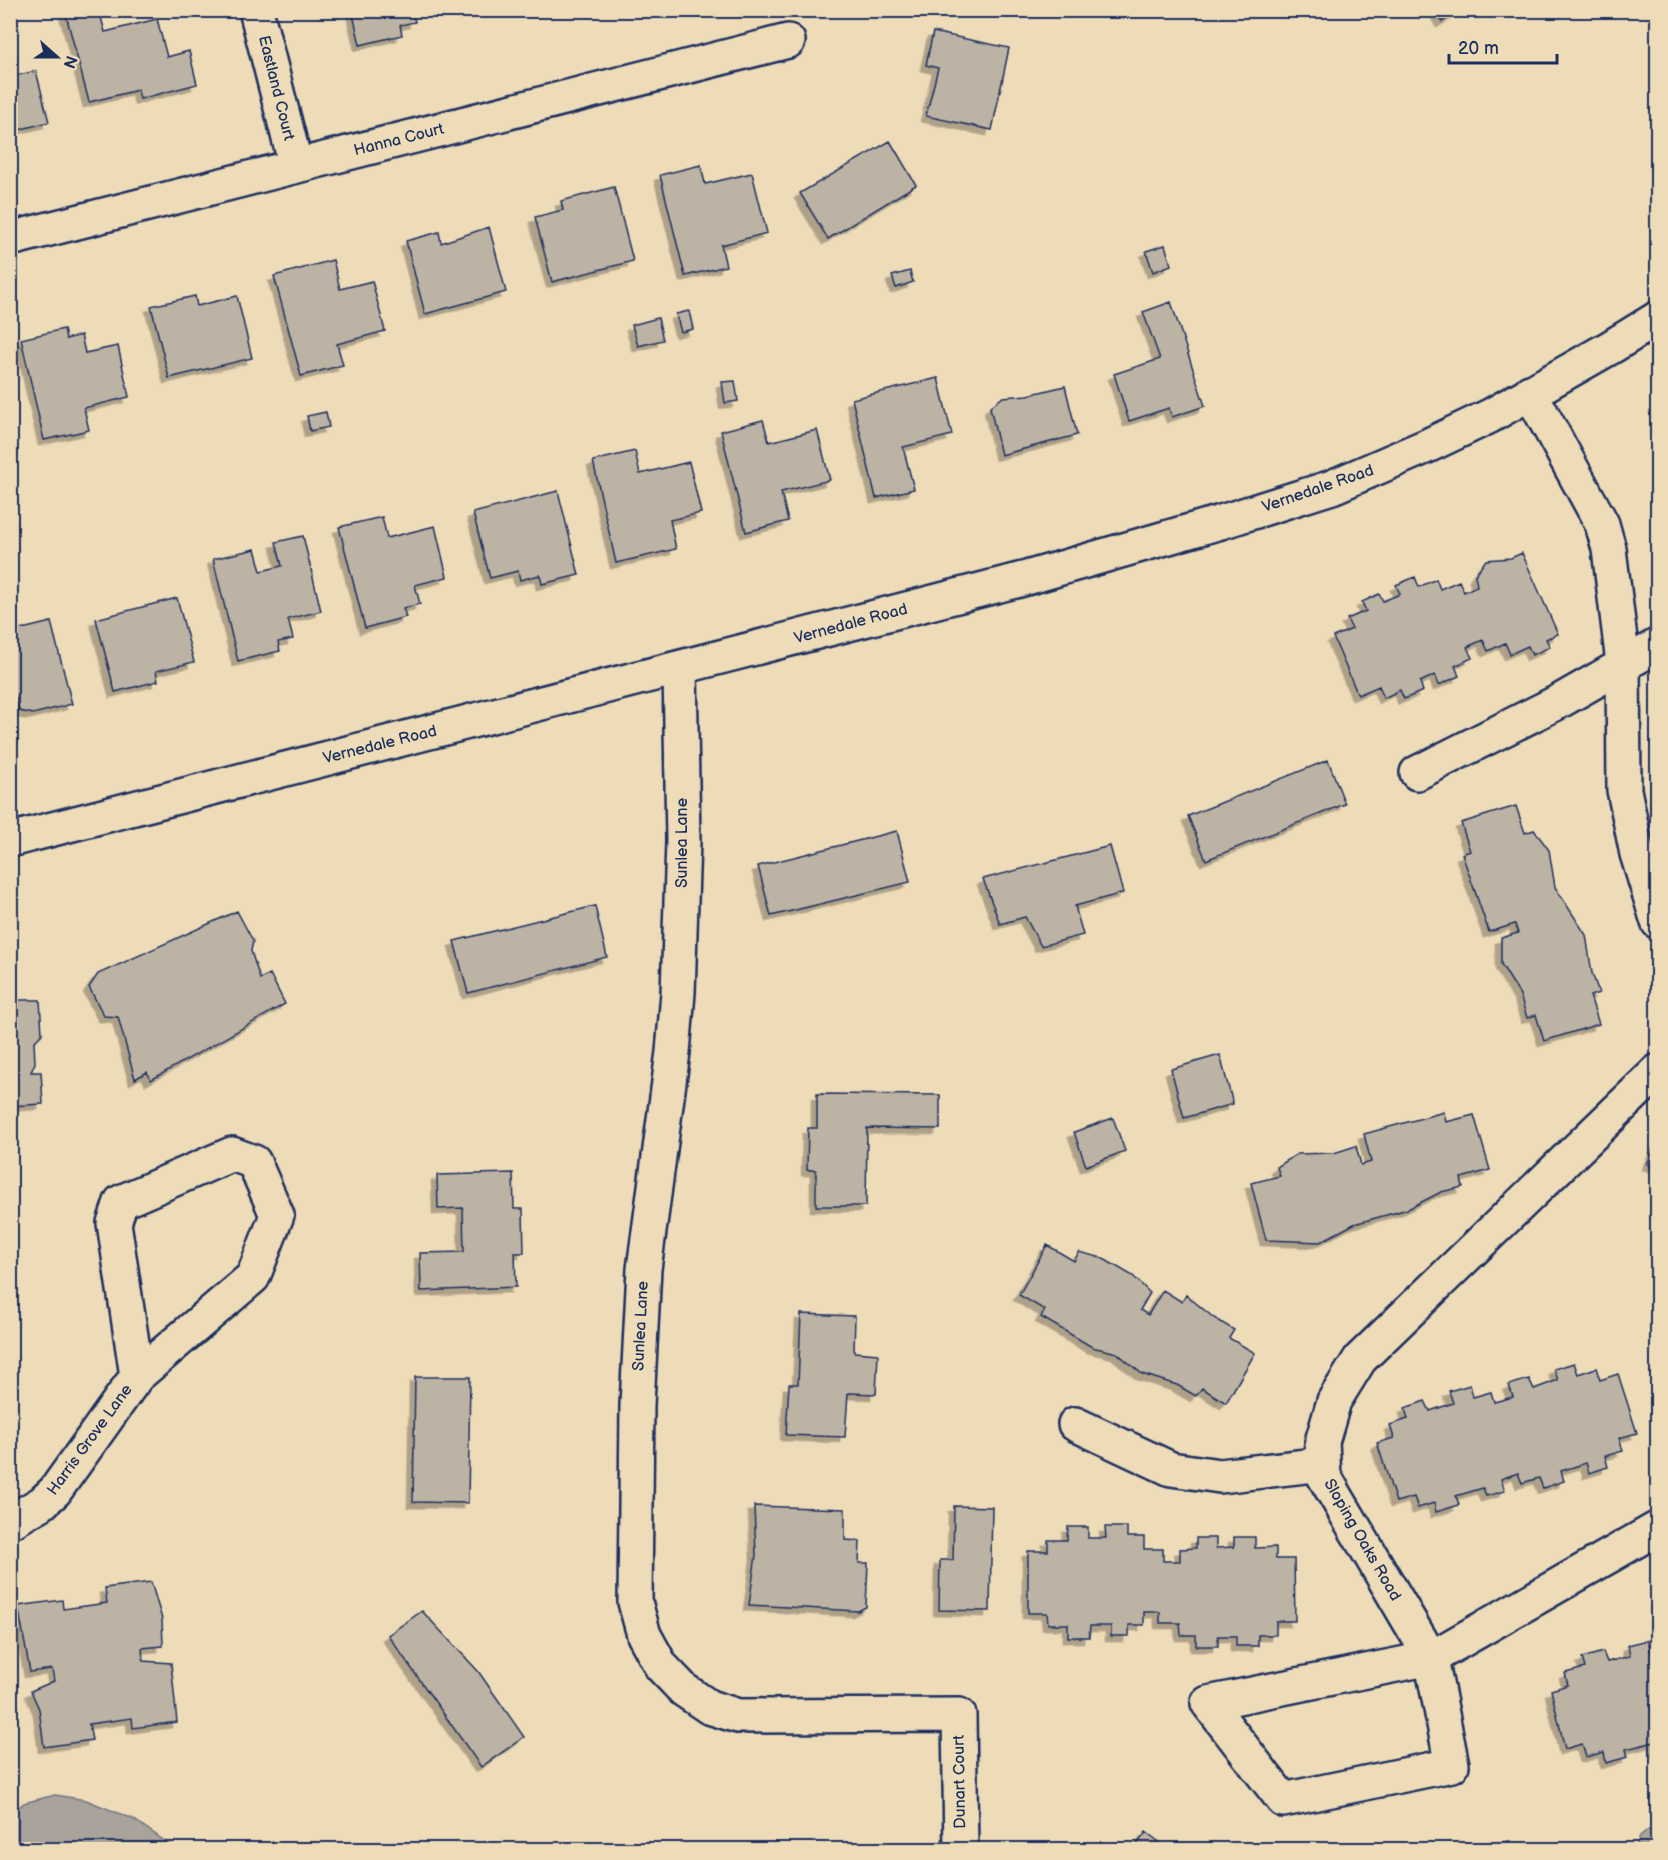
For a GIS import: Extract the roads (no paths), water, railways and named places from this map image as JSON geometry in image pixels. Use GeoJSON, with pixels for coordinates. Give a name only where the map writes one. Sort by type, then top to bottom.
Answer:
{"type":"FeatureCollection","features":[{"type":"Feature","properties":{"kind":"street","name":"Eastland Court"},"geometry":{"type":"LineString","coordinates":[[256,10],[296,166]]}},
{"type":"Feature","properties":{"kind":"street","name":"Hanna Court"},"geometry":{"type":"LineString","coordinates":[[10,239],[788,41]]}},
{"type":"Feature","properties":{"kind":"street","name":"Vernedale Road"},"geometry":{"type":"LineString","coordinates":[[10,840],[1023,579],[1221,522],[1332,487],[1491,416],[1658,318]]}},
{"type":"Feature","properties":{"kind":"street"},"geometry":{"type":"LineString","coordinates":[[1530,392],[1602,524],[1609,549],[1623,663],[1624,790],[1637,854],[1658,922]]}},
{"type":"Feature","properties":{"kind":"street"},"geometry":{"type":"LineString","coordinates":[[1416,773],[1560,701],[1658,645]]}},
{"type":"Feature","properties":{"kind":"street","name":"Sunlea Lane"},"geometry":{"type":"LineString","coordinates":[[680,669],[683,841],[678,993],[673,1052],[644,1269],[637,1405],[635,1602],[644,1635],[661,1666],[684,1690],[709,1707],[738,1716],[959,1715]]}},
{"type":"Feature","properties":{"kind":"street","name":"Sloping Oaks Road"},"geometry":{"type":"LineString","coordinates":[[1431,1658],[1324,1476],[1322,1442],[1334,1401],[1360,1359],[1658,1071]]}},
{"type":"Feature","properties":{"kind":"street","name":"Harris Grove Lane"},"geometry":{"type":"LineString","coordinates":[[10,1522],[42,1503],[55,1491],[137,1376],[253,1277],[277,1215],[254,1162],[232,1154],[121,1202],[114,1223],[137,1376]]}},
{"type":"Feature","properties":{"kind":"street"},"geometry":{"type":"LineString","coordinates":[[1075,1424],[1171,1469],[1220,1476],[1323,1464]]}},
{"type":"Feature","properties":{"kind":"street"},"geometry":{"type":"LineString","coordinates":[[1431,1658],[1452,1765],[1282,1800],[1208,1703],[1431,1658],[1658,1528]]}},
{"type":"Feature","properties":{"kind":"street","name":"Dunart Court"},"geometry":{"type":"LineString","coordinates":[[959,1715],[961,1850]]}}]}
